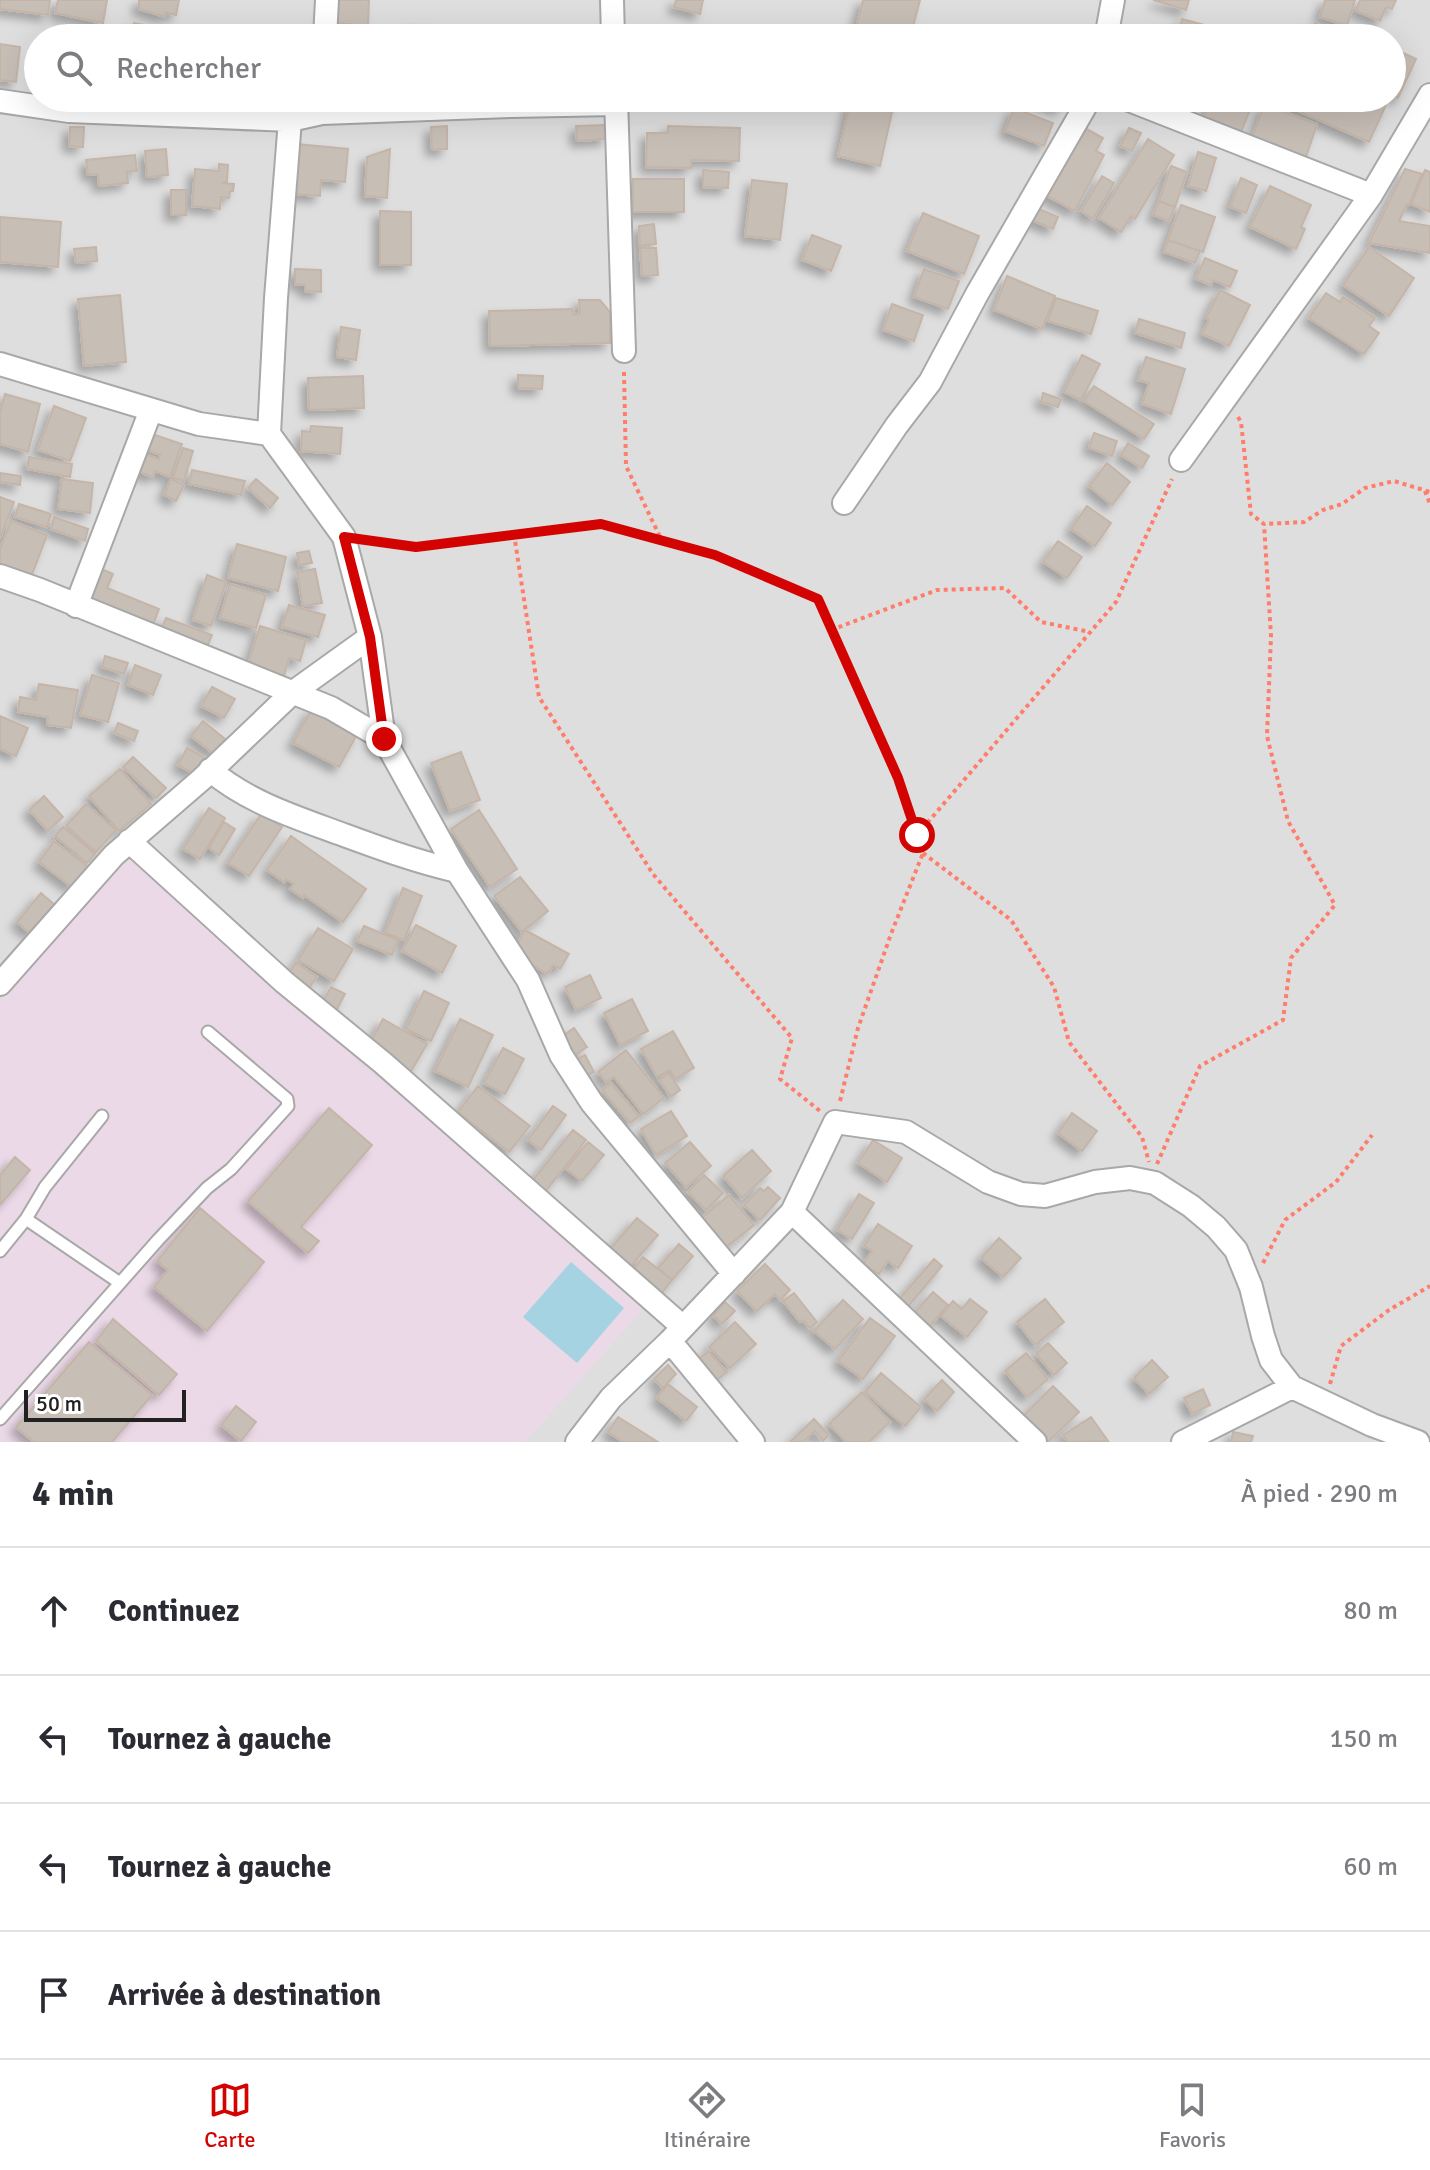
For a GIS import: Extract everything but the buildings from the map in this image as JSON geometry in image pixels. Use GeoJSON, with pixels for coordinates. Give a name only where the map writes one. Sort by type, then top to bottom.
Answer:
{"type":"FeatureCollection","features":[{"type":"Feature","properties":{"kind":"street"},"geometry":{"type":"LineString","coordinates":[[326,24],[327,0]]}},
{"type":"Feature","properties":{"kind":"street"},"geometry":{"type":"LineString","coordinates":[[612,0],[613,24]]}},
{"type":"Feature","properties":{"kind":"street"},"geometry":{"type":"LineString","coordinates":[[1109,24],[1113,0]]}},
{"type":"Feature","properties":{"kind":"street"},"geometry":{"type":"LineString","coordinates":[[1181,460],[1371,195],[1430,95]]}},
{"type":"Feature","properties":{"kind":"street"},"geometry":{"type":"LineString","coordinates":[[0,101],[24,104]]}},
{"type":"Feature","properties":{"kind":"street"},"geometry":{"type":"LineString","coordinates":[[94,112],[290,120],[308,112]]}},
{"type":"Feature","properties":{"kind":"street"},"geometry":{"type":"LineString","coordinates":[[616,112],[624,351]]}},
{"type":"Feature","properties":{"kind":"street"},"geometry":{"type":"LineString","coordinates":[[844,503],[930,382],[1082,112]]}},
{"type":"Feature","properties":{"kind":"street"},"geometry":{"type":"LineString","coordinates":[[1160,112],[1371,195]]}},
{"type":"Feature","properties":{"kind":"street"},"geometry":{"type":"LineString","coordinates":[[290,120],[269,434],[344,537],[370,637],[384,739],[457,871],[528,980],[561,1055],[592,1103],[734,1274]]}},
{"type":"Feature","properties":{"kind":"street"},"geometry":{"type":"LineString","coordinates":[[0,364],[199,424],[269,434]]}},
{"type":"Feature","properties":{"kind":"street"},"geometry":{"type":"LineString","coordinates":[[76,606],[151,410]]}},
{"type":"Feature","properties":{"kind":"street"},"geometry":{"type":"LineString","coordinates":[[0,576],[331,708],[384,739]]}},
{"type":"Feature","properties":{"kind":"street"},"geometry":{"type":"LineString","coordinates":[[0,984],[114,855],[292,693],[370,637]]}},
{"type":"Feature","properties":{"kind":"street"},"geometry":{"type":"LineString","coordinates":[[210,770],[227,785],[292,816],[422,863],[457,871]]}},
{"type":"Feature","properties":{"kind":"street"},"geometry":{"type":"LineString","coordinates":[[129,841],[284,982],[383,1063],[676,1334],[753,1442]]}},
{"type":"Feature","properties":{"kind":"street"},"geometry":{"type":"LineString","coordinates":[[577,1442],[611,1398],[792,1212],[835,1122],[906,1132],[988,1182],[1021,1194],[1045,1196],[1095,1182],[1130,1178],[1155,1183],[1191,1206],[1216,1227],[1236,1250],[1251,1287],[1271,1360],[1292,1387],[1372,1425],[1418,1442]]}},
{"type":"Feature","properties":{"kind":"street"},"geometry":{"type":"LineString","coordinates":[[792,1212],[1035,1442]]}},
{"type":"Feature","properties":{"kind":"street"},"geometry":{"type":"LineString","coordinates":[[1183,1442],[1292,1387]]}},
{"type":"Feature","properties":{"kind":"lane"},"geometry":{"type":"LineString","coordinates":[[0,1419],[207,1188],[231,1169],[288,1106],[287,1099],[208,1032]]}},
{"type":"Feature","properties":{"kind":"lane"},"geometry":{"type":"LineString","coordinates":[[0,1251],[26,1219],[45,1187],[102,1116]]}},
{"type":"Feature","properties":{"kind":"lane"},"geometry":{"type":"LineString","coordinates":[[26,1219],[120,1283]]}},
{"type":"Feature","properties":{"kind":"path"},"geometry":{"type":"LineString","coordinates":[[624,351],[626,466],[662,541]]}},
{"type":"Feature","properties":{"kind":"path"},"geometry":{"type":"LineString","coordinates":[[1224,399],[1241,422],[1251,514],[1264,524],[1304,522],[1323,510],[1342,504],[1365,488],[1394,481],[1427,492],[1430,504]]}},
{"type":"Feature","properties":{"kind":"path"},"geometry":{"type":"LineString","coordinates":[[917,835],[1116,602],[1181,460]]}},
{"type":"Feature","properties":{"kind":"path"},"geometry":{"type":"LineString","coordinates":[[344,537],[416,547],[601,524],[715,555],[818,599],[898,778],[923,853],[1011,920],[1054,987],[1069,1042],[1142,1137],[1153,1174],[1200,1066],[1283,1020],[1291,958],[1335,905],[1288,821],[1267,736],[1271,636],[1264,524]]}},
{"type":"Feature","properties":{"kind":"path"},"geometry":{"type":"LineString","coordinates":[[514,534],[539,697],[653,874],[792,1038],[780,1079],[835,1122],[858,1028],[923,853]]}},
{"type":"Feature","properties":{"kind":"path"},"geometry":{"type":"LineString","coordinates":[[831,630],[937,590],[1005,588],[1041,622],[1090,632]]}},
{"type":"Feature","properties":{"kind":"path"},"geometry":{"type":"LineString","coordinates":[[1251,1287],[1285,1220],[1336,1182],[1372,1135]]}},
{"type":"Feature","properties":{"kind":"path"},"geometry":{"type":"LineString","coordinates":[[1325,1401],[1341,1346],[1389,1310],[1430,1286]]}},
{"type":"Feature","properties":{"kind":"shaded area"},"geometry":{"type":"Polygon","coordinates":[[[0,0],[1430,0],[1430,1442],[0,1442],[0,0]]]}},
{"type":"Feature","properties":{"kind":"shaded area"},"geometry":{"type":"Polygon","coordinates":[[[125,853],[645,1307],[525,1442],[0,1442],[0,1002],[125,853]]]}},
{"type":"Feature","properties":{"kind":"water"},"geometry":{"type":"Polygon","coordinates":[[[571,1262],[624,1308],[577,1363],[523,1317],[571,1262]]]}},
{"type":"Feature","properties":{"kind":"route"},"geometry":{"type":"LineString","coordinates":[[384,739],[370,637],[344,537],[416,547],[601,524],[715,555],[818,599],[898,778],[917,835]]}}]}
